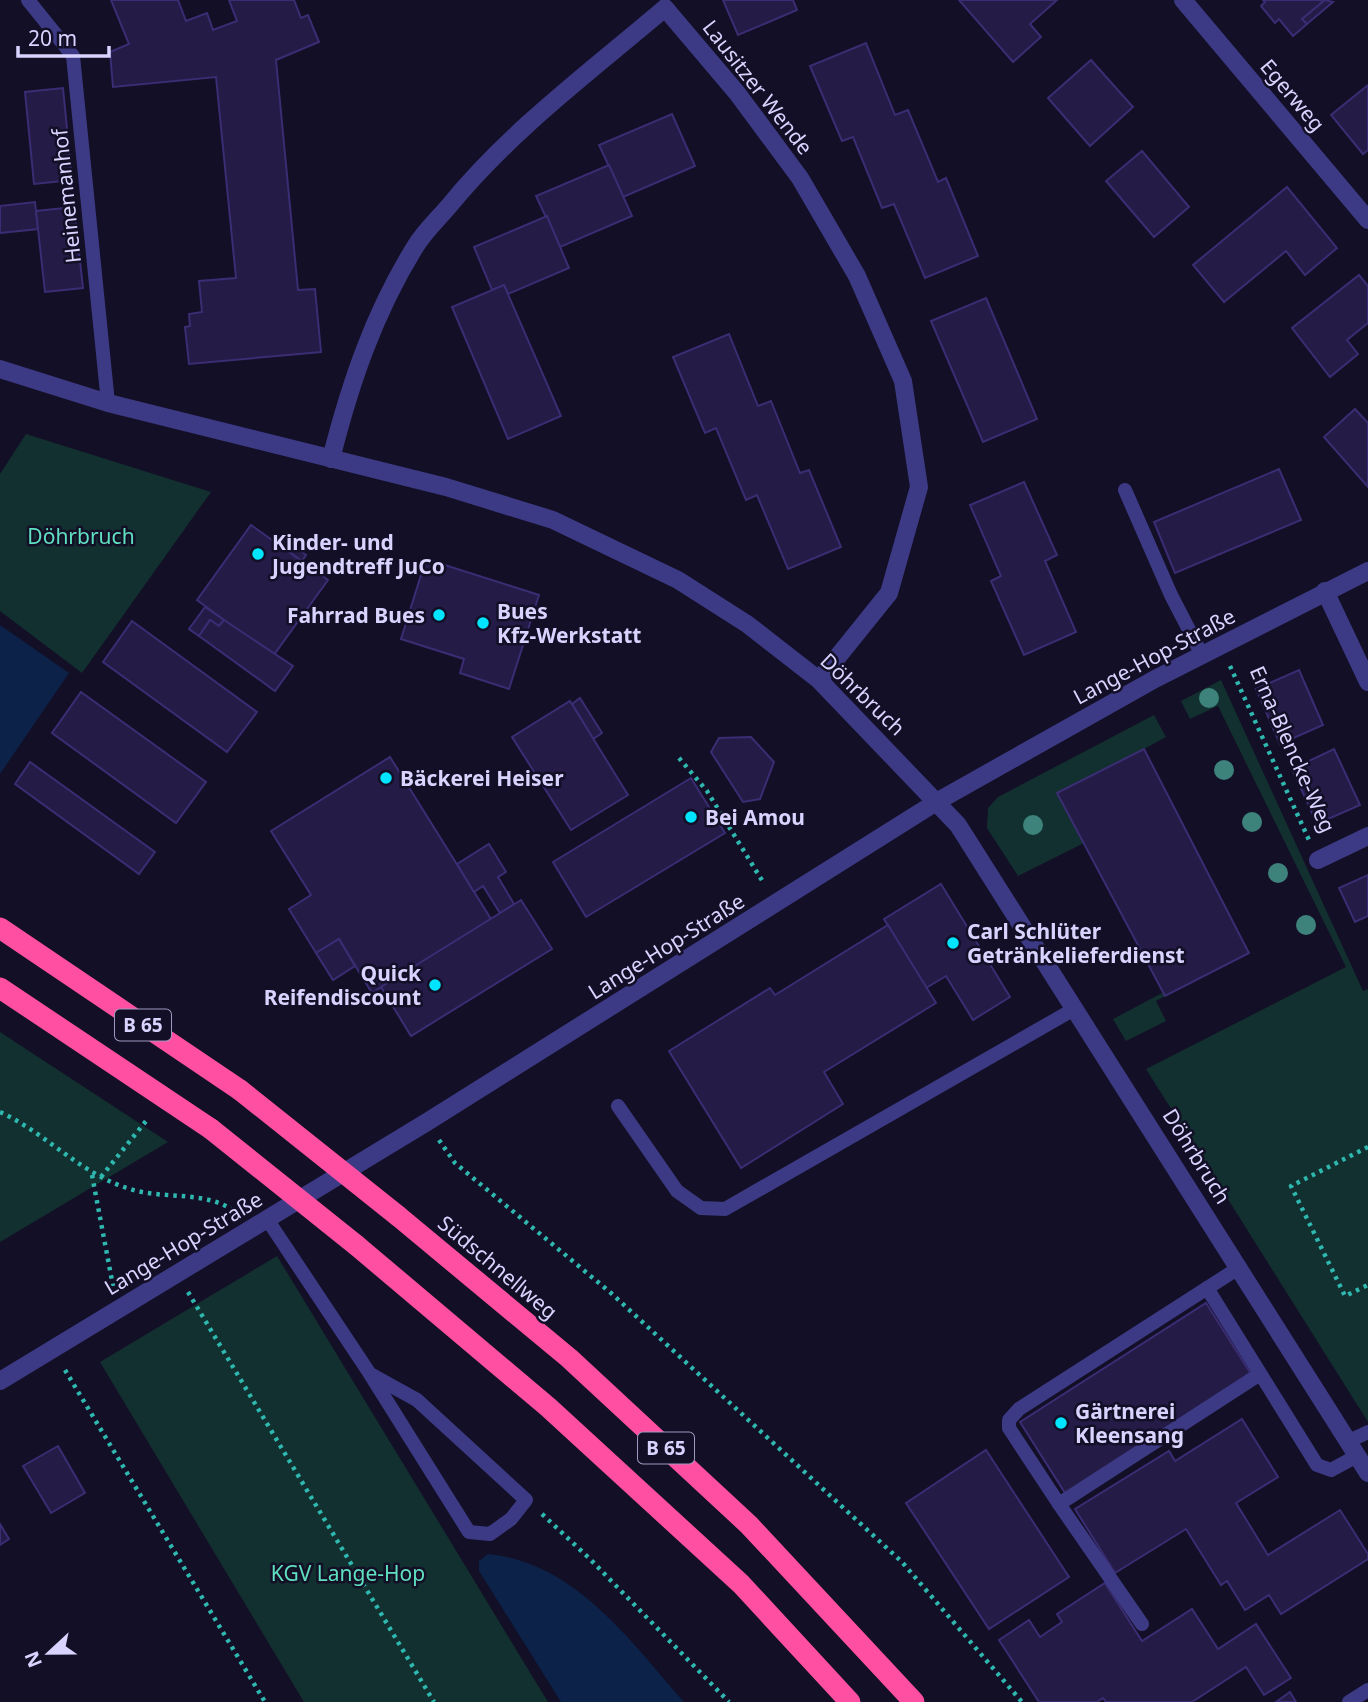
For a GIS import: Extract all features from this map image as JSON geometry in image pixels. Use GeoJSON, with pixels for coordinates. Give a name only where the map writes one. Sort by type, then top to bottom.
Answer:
{"type":"FeatureCollection","features":[{"type":"Feature","properties":{"kind":"highway","name":"Südschnellweg"},"geometry":{"type":"LineString","coordinates":[[0,929],[240,1090],[569,1358],[748,1525],[914,1702]]}},
{"type":"Feature","properties":{"kind":"highway","name":"B 65"},"geometry":{"type":"LineString","coordinates":[[0,988],[211,1129],[356,1245],[548,1407],[741,1584],[850,1702]]}},
{"type":"Feature","properties":{"kind":"street","name":"Egerweg"},"geometry":{"type":"LineString","coordinates":[[1183,0],[1368,220]]}},
{"type":"Feature","properties":{"kind":"street","name":"Lausitzer Wende"},"geometry":{"type":"LineString","coordinates":[[331,459],[345,405],[371,328],[416,245],[476,173],[551,103],[666,8],[737,93],[800,178],[857,276],[903,382],[919,487],[916,500],[889,593],[819,680]]}},
{"type":"Feature","properties":{"kind":"street","name":"Döhrbruch"},"geometry":{"type":"LineString","coordinates":[[0,369],[108,403],[446,487],[553,520],[678,580],[747,624],[819,680],[938,801],[958,825],[1368,1473]]}},
{"type":"Feature","properties":{"kind":"street","name":"Lange-Hop-Straße"},"geometry":{"type":"LineString","coordinates":[[0,1381],[427,1122],[938,801],[1202,655],[1368,571]]}},
{"type":"Feature","properties":{"kind":"street"},"geometry":{"type":"LineString","coordinates":[[1325,591],[1368,682]]}},
{"type":"Feature","properties":{"kind":"street","name":"Erna-Blencke-Weg"},"geometry":{"type":"LineString","coordinates":[[1318,860],[1368,836]]}},
{"type":"Feature","properties":{"kind":"lane","name":"Heinemanhof"},"geometry":{"type":"LineString","coordinates":[[28,0],[73,56],[108,403]]}},
{"type":"Feature","properties":{"kind":"lane"},"geometry":{"type":"LineString","coordinates":[[1125,490],[1171,595],[1202,655]]}},
{"type":"Feature","properties":{"kind":"lane"},"geometry":{"type":"LineString","coordinates":[[618,1106],[677,1191],[701,1208],[725,1209],[1076,1008]]}},
{"type":"Feature","properties":{"kind":"lane"},"geometry":{"type":"LineString","coordinates":[[261,1223],[370,1374],[469,1532],[490,1535],[511,1519],[526,1500],[417,1400],[370,1374]]}},
{"type":"Feature","properties":{"kind":"lane"},"geometry":{"type":"LineString","coordinates":[[1142,1623],[1010,1434],[1009,1420],[1012,1414],[1240,1267]]}},
{"type":"Feature","properties":{"kind":"lane"},"geometry":{"type":"LineString","coordinates":[[1207,1288],[1317,1465],[1331,1470],[1368,1432]]}},
{"type":"Feature","properties":{"kind":"lane"},"geometry":{"type":"LineString","coordinates":[[1059,1504],[1260,1374]]}},
{"type":"Feature","properties":{"kind":"lane"},"geometry":{"type":"LineString","coordinates":[[1349,1702],[1368,1690]]}},
{"type":"Feature","properties":{"kind":"path","name":"Erna-Blencke-Weg"},"geometry":{"type":"LineString","coordinates":[[1221,646],[1318,860]]}},
{"type":"Feature","properties":{"kind":"path"},"geometry":{"type":"LineString","coordinates":[[679,758],[707,791],[777,904]]}},
{"type":"Feature","properties":{"kind":"path"},"geometry":{"type":"LineString","coordinates":[[0,1112],[92,1174],[131,1190],[216,1200],[261,1223]]}},
{"type":"Feature","properties":{"kind":"path"},"geometry":{"type":"LineString","coordinates":[[100,1177],[146,1121]]}},
{"type":"Feature","properties":{"kind":"path"},"geometry":{"type":"LineString","coordinates":[[427,1122],[455,1163],[611,1293],[902,1562],[1022,1702]]}},
{"type":"Feature","properties":{"kind":"path"},"geometry":{"type":"LineString","coordinates":[[1368,1147],[1291,1186],[1345,1296],[1368,1284]]}},
{"type":"Feature","properties":{"kind":"path"},"geometry":{"type":"LineString","coordinates":[[92,1174],[118,1310]]}},
{"type":"Feature","properties":{"kind":"path"},"geometry":{"type":"LineString","coordinates":[[177,1274],[434,1702]]}},
{"type":"Feature","properties":{"kind":"path"},"geometry":{"type":"LineString","coordinates":[[53,1348],[265,1702]]}},
{"type":"Feature","properties":{"kind":"path"},"geometry":{"type":"LineString","coordinates":[[526,1500],[589,1558],[729,1702]]}},
{"type":"Feature","properties":{"kind":"green space","name":"Döhrbruch"},"geometry":{"type":"Polygon","coordinates":[[[26,434],[211,492],[82,673],[0,611],[0,474],[26,434]]]}},
{"type":"Feature","properties":{"kind":"green space"},"geometry":{"type":"Polygon","coordinates":[[[1221,680],[1363,991],[1368,989],[1368,1422],[1146,1069],[1346,967],[1218,706],[1190,719],[1181,701],[1221,680]]]}},
{"type":"Feature","properties":{"kind":"green space"},"geometry":{"type":"Polygon","coordinates":[[[1154,715],[1166,737],[1144,749],[1084,843],[1018,876],[987,828],[988,808],[998,797],[1154,715]]]}},
{"type":"Feature","properties":{"kind":"green space"},"geometry":{"type":"Polygon","coordinates":[[[1164,992],[1165,996],[1156,1001],[1166,1021],[1126,1041],[1113,1019],[1164,992]]]}},
{"type":"Feature","properties":{"kind":"green space"},"geometry":{"type":"Polygon","coordinates":[[[0,1032],[168,1142],[0,1242],[0,1032]]]}},
{"type":"Feature","properties":{"kind":"green space","name":"KGV Lange-Hop"},"geometry":{"type":"Polygon","coordinates":[[[277,1256],[548,1702],[304,1702],[100,1362],[277,1256]]]}},
{"type":"Feature","properties":{"kind":"water"},"geometry":{"type":"Polygon","coordinates":[[[0,625],[69,673],[0,774],[0,625]]]}},
{"type":"Feature","properties":{"kind":"water"},"geometry":{"type":"Polygon","coordinates":[[[488,1554],[519,1560],[548,1572],[574,1589],[599,1608],[684,1702],[561,1702],[479,1571],[479,1561],[488,1554]]]}},
{"type":"Feature","properties":{"kind":"building"},"geometry":{"type":"Polygon","coordinates":[[[111,0],[178,0],[186,21],[207,13],[213,30],[237,21],[229,0],[294,0],[301,18],[308,15],[319,42],[276,60],[298,290],[315,289],[321,352],[189,364],[185,327],[190,326],[189,314],[202,312],[199,281],[236,278],[216,77],[113,87],[110,52],[129,44],[111,0]]]}},
{"type":"Feature","properties":{"kind":"building"},"geometry":{"type":"Polygon","coordinates":[[[723,0],[793,0],[797,10],[738,35],[723,0]]]}},
{"type":"Feature","properties":{"kind":"building"},"geometry":{"type":"Polygon","coordinates":[[[959,0],[1057,0],[1030,24],[1041,37],[1013,62],[959,0]]]}},
{"type":"Feature","properties":{"kind":"building"},"geometry":{"type":"Polygon","coordinates":[[[1263,0],[1325,0],[1302,19],[1307,24],[1293,36],[1279,19],[1275,23],[1261,6],[1265,2],[1263,0]]]}},
{"type":"Feature","properties":{"kind":"building"},"geometry":{"type":"Polygon","coordinates":[[[1325,0],[1333,2],[1307,24],[1302,19],[1325,0]]]}},
{"type":"Feature","properties":{"kind":"building"},"geometry":{"type":"Polygon","coordinates":[[[866,43],[895,115],[908,110],[938,182],[946,178],[978,256],[925,278],[894,204],[882,208],[853,137],[842,141],[810,66],[866,43]]]}},
{"type":"Feature","properties":{"kind":"building"},"geometry":{"type":"Polygon","coordinates":[[[1091,60],[1133,107],[1090,146],[1048,98],[1091,60]]]}},
{"type":"Feature","properties":{"kind":"building"},"geometry":{"type":"Polygon","coordinates":[[[1368,85],[1368,150],[1363,154],[1331,115],[1368,85]]]}},
{"type":"Feature","properties":{"kind":"building"},"geometry":{"type":"Polygon","coordinates":[[[63,88],[72,180],[34,184],[25,92],[63,88]]]}},
{"type":"Feature","properties":{"kind":"building"},"geometry":{"type":"Polygon","coordinates":[[[672,114],[695,166],[623,197],[599,145],[672,114]]]}},
{"type":"Feature","properties":{"kind":"building"},"geometry":{"type":"Polygon","coordinates":[[[1142,151],[1189,207],[1154,237],[1106,181],[1142,151]]]}},
{"type":"Feature","properties":{"kind":"building"},"geometry":{"type":"Polygon","coordinates":[[[609,165],[632,216],[560,247],[536,196],[609,165]]]}},
{"type":"Feature","properties":{"kind":"building"},"geometry":{"type":"Polygon","coordinates":[[[1287,187],[1337,248],[1305,275],[1286,251],[1224,302],[1193,265],[1287,187]]]}},
{"type":"Feature","properties":{"kind":"building"},"geometry":{"type":"Polygon","coordinates":[[[35,202],[38,229],[0,233],[0,206],[35,202]]]}},
{"type":"Feature","properties":{"kind":"building"},"geometry":{"type":"Polygon","coordinates":[[[74,207],[83,288],[45,292],[36,211],[74,207]]]}},
{"type":"Feature","properties":{"kind":"building"},"geometry":{"type":"Polygon","coordinates":[[[547,216],[569,268],[508,294],[504,285],[492,290],[474,247],[547,216]]]}},
{"type":"Feature","properties":{"kind":"building"},"geometry":{"type":"Polygon","coordinates":[[[1359,275],[1368,286],[1368,323],[1347,340],[1358,354],[1330,377],[1292,328],[1359,275]]]}},
{"type":"Feature","properties":{"kind":"building"},"geometry":{"type":"Polygon","coordinates":[[[504,285],[561,416],[508,439],[452,307],[504,285]]]}},
{"type":"Feature","properties":{"kind":"building"},"geometry":{"type":"Polygon","coordinates":[[[986,298],[1037,419],[983,442],[931,321],[986,298]]]}},
{"type":"Feature","properties":{"kind":"building"},"geometry":{"type":"Polygon","coordinates":[[[729,334],[758,406],[771,401],[800,473],[809,470],[841,547],[788,569],[757,495],[746,500],[716,428],[705,433],[673,357],[729,334]]]}},
{"type":"Feature","properties":{"kind":"building"},"geometry":{"type":"Polygon","coordinates":[[[1355,409],[1368,423],[1368,487],[1324,437],[1355,409]]]}},
{"type":"Feature","properties":{"kind":"building"},"geometry":{"type":"Polygon","coordinates":[[[1279,469],[1301,520],[1175,573],[1154,522],[1279,469]]]}},
{"type":"Feature","properties":{"kind":"building"},"geometry":{"type":"Polygon","coordinates":[[[1024,482],[1057,555],[1045,561],[1076,632],[1024,655],[991,581],[1001,576],[970,505],[1024,482]]]}},
{"type":"Feature","properties":{"kind":"building"},"geometry":{"type":"Polygon","coordinates":[[[251,525],[328,580],[273,656],[197,600],[251,525]]]}},
{"type":"Feature","properties":{"kind":"building"},"geometry":{"type":"Polygon","coordinates":[[[282,537],[306,555],[302,561],[277,543],[282,537]]]}},
{"type":"Feature","properties":{"kind":"building"},"geometry":{"type":"Polygon","coordinates":[[[426,559],[539,595],[509,689],[460,673],[464,659],[401,639],[426,559]]]}},
{"type":"Feature","properties":{"kind":"building"},"geometry":{"type":"Polygon","coordinates":[[[205,607],[224,620],[219,626],[210,620],[199,636],[189,629],[205,607]]]}},
{"type":"Feature","properties":{"kind":"building"},"geometry":{"type":"Polygon","coordinates":[[[210,620],[219,626],[224,620],[293,666],[275,691],[199,636],[210,620]]]}},
{"type":"Feature","properties":{"kind":"building"},"geometry":{"type":"Polygon","coordinates":[[[132,621],[257,712],[227,752],[103,662],[132,621]]]}},
{"type":"Feature","properties":{"kind":"building"},"geometry":{"type":"Polygon","coordinates":[[[1299,670],[1323,725],[1280,744],[1256,689],[1299,670]]]}},
{"type":"Feature","properties":{"kind":"building"},"geometry":{"type":"Polygon","coordinates":[[[81,692],[206,782],[176,823],[52,733],[81,692]]]}},
{"type":"Feature","properties":{"kind":"building"},"geometry":{"type":"Polygon","coordinates":[[[580,698],[602,733],[593,739],[572,704],[580,698]]]}},
{"type":"Feature","properties":{"kind":"building"},"geometry":{"type":"Polygon","coordinates":[[[570,701],[628,795],[571,830],[512,737],[570,701]]]}},
{"type":"Feature","properties":{"kind":"building"},"geometry":{"type":"Polygon","coordinates":[[[751,737],[774,762],[760,799],[743,802],[711,752],[719,738],[751,737]]]}},
{"type":"Feature","properties":{"kind":"building"},"geometry":{"type":"Polygon","coordinates":[[[1144,749],[1249,953],[1165,996],[1057,793],[1144,749]]]}},
{"type":"Feature","properties":{"kind":"building"},"geometry":{"type":"Polygon","coordinates":[[[1334,749],[1360,805],[1317,824],[1292,769],[1334,749]]]}},
{"type":"Feature","properties":{"kind":"building"},"geometry":{"type":"Polygon","coordinates":[[[390,757],[491,919],[372,993],[339,939],[316,953],[289,909],[311,895],[271,831],[390,757]]]}},
{"type":"Feature","properties":{"kind":"building"},"geometry":{"type":"Polygon","coordinates":[[[30,762],[155,852],[139,874],[15,784],[30,762]]]}},
{"type":"Feature","properties":{"kind":"building"},"geometry":{"type":"Polygon","coordinates":[[[691,778],[725,833],[586,917],[553,862],[691,778]]]}},
{"type":"Feature","properties":{"kind":"building"},"geometry":{"type":"Polygon","coordinates":[[[489,844],[506,872],[498,877],[514,904],[500,913],[483,886],[474,892],[457,864],[489,844]]]}},
{"type":"Feature","properties":{"kind":"building"},"geometry":{"type":"Polygon","coordinates":[[[1368,875],[1368,916],[1355,922],[1339,888],[1368,875]]]}},
{"type":"Feature","properties":{"kind":"building"},"geometry":{"type":"Polygon","coordinates":[[[941,884],[1010,997],[973,1020],[946,976],[926,988],[884,919],[941,884]]]}},
{"type":"Feature","properties":{"kind":"building"},"geometry":{"type":"Polygon","coordinates":[[[521,900],[552,949],[411,1036],[381,987],[521,900]]]}},
{"type":"Feature","properties":{"kind":"building"},"geometry":{"type":"Polygon","coordinates":[[[888,925],[936,1003],[824,1072],[843,1104],[741,1168],[669,1051],[770,988],[775,995],[888,925]]]}},
{"type":"Feature","properties":{"kind":"building"},"geometry":{"type":"Polygon","coordinates":[[[339,939],[355,966],[333,980],[316,953],[339,939]]]}},
{"type":"Feature","properties":{"kind":"building"},"geometry":{"type":"Polygon","coordinates":[[[1206,1303],[1253,1377],[1067,1496],[1020,1422],[1206,1303]]]}},
{"type":"Feature","properties":{"kind":"building"},"geometry":{"type":"Polygon","coordinates":[[[1242,1419],[1278,1477],[1236,1503],[1268,1555],[1340,1510],[1368,1554],[1368,1559],[1281,1614],[1269,1595],[1245,1610],[1227,1581],[1221,1585],[1186,1529],[1115,1573],[1075,1509],[1169,1451],[1175,1461],[1242,1419]]]}},
{"type":"Feature","properties":{"kind":"building"},"geometry":{"type":"Polygon","coordinates":[[[58,1446],[85,1493],[51,1513],[23,1466],[58,1446]]]}},
{"type":"Feature","properties":{"kind":"building"},"geometry":{"type":"Polygon","coordinates":[[[986,1450],[1069,1577],[989,1629],[906,1503],[986,1450]]]}},
{"type":"Feature","properties":{"kind":"building"},"geometry":{"type":"Polygon","coordinates":[[[0,1524],[9,1539],[0,1545],[0,1524]]]}},
{"type":"Feature","properties":{"kind":"building"},"geometry":{"type":"Polygon","coordinates":[[[1105,1583],[1142,1641],[1192,1609],[1218,1649],[1256,1624],[1291,1678],[1264,1695],[1246,1667],[1192,1702],[1106,1702],[1103,1698],[1097,1702],[1039,1702],[999,1640],[1029,1620],[1040,1637],[1062,1622],[1057,1614],[1105,1583]]]}},
{"type":"Feature","properties":{"kind":"building"},"geometry":{"type":"Polygon","coordinates":[[[1290,1692],[1296,1702],[1276,1702],[1290,1692]]]}},
{"type":"Feature","properties":{"kind":"place","name":"Kinder- und Jugendtreff JuCo"},"geometry":{"type":"Point","coordinates":[258,554]}},
{"type":"Feature","properties":{"kind":"place","name":"Fahrrad Bues"},"geometry":{"type":"Point","coordinates":[439,615]}},
{"type":"Feature","properties":{"kind":"place","name":"Bues Kfz-Werkstatt"},"geometry":{"type":"Point","coordinates":[483,623]}},
{"type":"Feature","properties":{"kind":"place","name":"Bäckerei Heiser"},"geometry":{"type":"Point","coordinates":[386,778]}},
{"type":"Feature","properties":{"kind":"place","name":"Bei Amou"},"geometry":{"type":"Point","coordinates":[691,817]}},
{"type":"Feature","properties":{"kind":"place","name":"Carl Schlüter Getränkelieferdienst"},"geometry":{"type":"Point","coordinates":[953,943]}},
{"type":"Feature","properties":{"kind":"place","name":"Quick Reifendiscount"},"geometry":{"type":"Point","coordinates":[435,985]}},
{"type":"Feature","properties":{"kind":"place","name":"Gärtnerei Kleensang"},"geometry":{"type":"Point","coordinates":[1061,1423]}}]}
